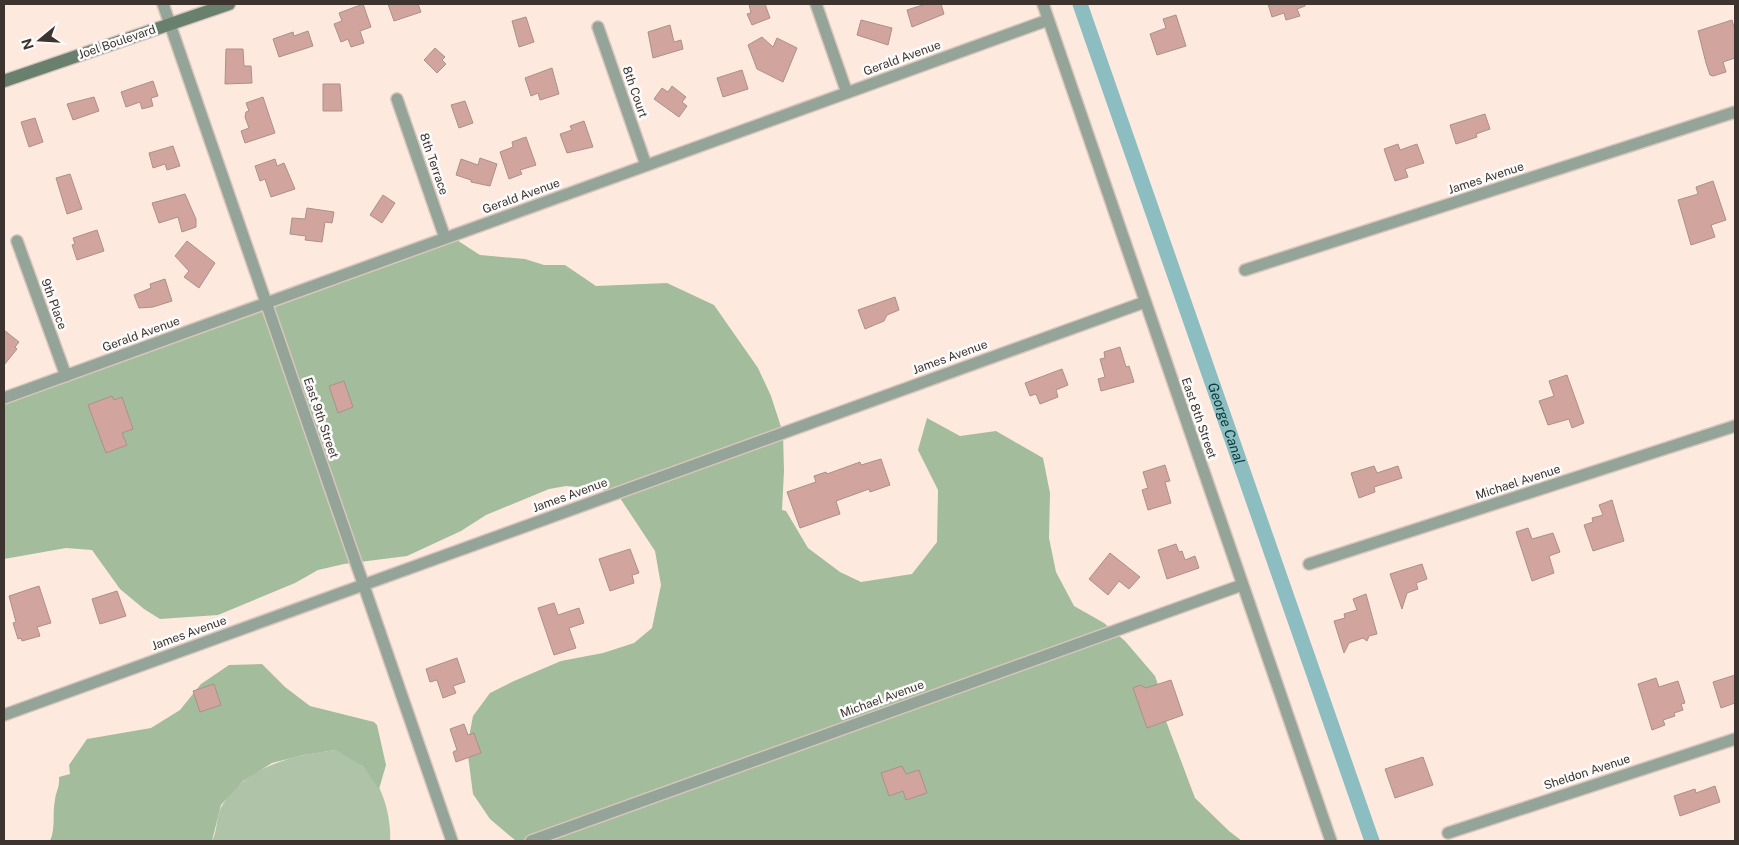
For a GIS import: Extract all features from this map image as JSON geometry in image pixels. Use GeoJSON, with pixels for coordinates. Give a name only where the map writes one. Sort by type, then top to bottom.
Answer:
{"type":"FeatureCollection","features":[{"type":"Feature","properties":{"kind":"main road","name":"Joel Boulevard"},"geometry":{"type":"LineString","coordinates":[[4,80],[229,4]]}},
{"type":"Feature","properties":{"kind":"street","name":"East 9th Street"},"geometry":{"type":"LineString","coordinates":[[163,4],[452,841]]}},
{"type":"Feature","properties":{"kind":"street"},"geometry":{"type":"LineString","coordinates":[[816,4],[847,93]]}},
{"type":"Feature","properties":{"kind":"street","name":"East 8th Street"},"geometry":{"type":"LineString","coordinates":[[1043,4],[1331,841]]}},
{"type":"Feature","properties":{"kind":"street","name":"Gerald Avenue"},"geometry":{"type":"LineString","coordinates":[[4,398],[1048,20]]}},
{"type":"Feature","properties":{"kind":"street","name":"8th Court"},"geometry":{"type":"LineString","coordinates":[[598,27],[646,166]]}},
{"type":"Feature","properties":{"kind":"street","name":"8th Terrace"},"geometry":{"type":"LineString","coordinates":[[397,99],[445,238]]}},
{"type":"Feature","properties":{"kind":"street","name":"James Avenue"},"geometry":{"type":"LineString","coordinates":[[1245,270],[1735,112]]}},
{"type":"Feature","properties":{"kind":"street","name":"9th Place"},"geometry":{"type":"LineString","coordinates":[[17,241],[66,376]]}},
{"type":"Feature","properties":{"kind":"street","name":"James Avenue"},"geometry":{"type":"LineString","coordinates":[[4,714],[1145,302]]}},
{"type":"Feature","properties":{"kind":"street","name":"Michael Avenue"},"geometry":{"type":"LineString","coordinates":[[1308,564],[1735,426]]}},
{"type":"Feature","properties":{"kind":"street","name":"Michael Avenue"},"geometry":{"type":"LineString","coordinates":[[531,841],[1242,585]]}},
{"type":"Feature","properties":{"kind":"street","name":"Sheldon Avenue"},"geometry":{"type":"LineString","coordinates":[[1448,833],[1735,739]]}},
{"type":"Feature","properties":{"kind":"green space"},"geometry":{"type":"Polygon","coordinates":[[[449,235],[480,255],[525,259],[544,265],[565,265],[596,286],[667,283],[714,305],[758,368],[771,396],[783,433],[782,510],[786,511],[808,548],[840,572],[861,582],[912,574],[937,542],[938,490],[918,450],[927,418],[960,436],[996,431],[1043,458],[1050,493],[1049,538],[1056,572],[1074,606],[1104,623],[1125,641],[1155,676],[1169,716],[1166,721],[1195,798],[1242,841],[516,841],[490,819],[473,794],[467,748],[473,716],[490,693],[514,681],[561,661],[603,653],[634,643],[652,628],[661,585],[655,551],[620,498],[601,489],[566,486],[549,489],[486,515],[461,531],[407,556],[344,564],[318,570],[295,583],[218,615],[160,619],[144,609],[120,589],[92,550],[66,548],[4,559],[4,397],[449,235]]]}},
{"type":"Feature","properties":{"kind":"green space"},"geometry":{"type":"Polygon","coordinates":[[[262,664],[285,687],[310,706],[374,722],[377,725],[386,765],[379,789],[363,766],[335,750],[272,763],[243,781],[221,805],[212,841],[50,841],[53,831],[54,805],[59,777],[70,774],[69,765],[87,739],[151,728],[180,710],[201,684],[229,665],[262,664]]]}},
{"type":"Feature","properties":{"kind":"green space"},"geometry":{"type":"Polygon","coordinates":[[[335,750],[360,764],[376,781],[387,811],[390,841],[212,841],[223,804],[245,780],[258,771],[287,759],[335,750]]]}},
{"type":"Feature","properties":{"kind":"building"},"geometry":{"type":"Polygon","coordinates":[[[363,4],[371,27],[360,31],[364,43],[351,47],[348,39],[341,42],[334,24],[342,21],[339,13],[363,4]]]}},
{"type":"Feature","properties":{"kind":"building"},"geometry":{"type":"Polygon","coordinates":[[[388,4],[418,4],[421,12],[394,21],[388,4]]]}},
{"type":"Feature","properties":{"kind":"building"},"geometry":{"type":"Polygon","coordinates":[[[749,4],[765,4],[770,18],[752,25],[747,14],[751,13],[749,4]]]}},
{"type":"Feature","properties":{"kind":"building"},"geometry":{"type":"Polygon","coordinates":[[[926,4],[941,4],[944,14],[912,27],[907,10],[926,4]]]}},
{"type":"Feature","properties":{"kind":"building"},"geometry":{"type":"Polygon","coordinates":[[[1268,4],[1305,4],[1305,6],[1297,9],[1300,16],[1286,20],[1284,13],[1272,17],[1268,4]]]}},
{"type":"Feature","properties":{"kind":"building"},"geometry":{"type":"Polygon","coordinates":[[[1176,15],[1186,46],[1157,55],[1150,34],[1166,28],[1163,19],[1176,15]]]}},
{"type":"Feature","properties":{"kind":"building"},"geometry":{"type":"Polygon","coordinates":[[[526,17],[534,42],[519,47],[512,21],[526,17]]]}},
{"type":"Feature","properties":{"kind":"building"},"geometry":{"type":"Polygon","coordinates":[[[861,20],[892,28],[888,45],[857,35],[861,20]]]}},
{"type":"Feature","properties":{"kind":"building"},"geometry":{"type":"Polygon","coordinates":[[[1732,20],[1735,30],[1735,58],[1723,62],[1726,72],[1713,76],[1710,75],[1698,31],[1732,20]]]}},
{"type":"Feature","properties":{"kind":"building"},"geometry":{"type":"Polygon","coordinates":[[[670,25],[674,42],[681,40],[683,49],[653,58],[648,32],[670,25]]]}},
{"type":"Feature","properties":{"kind":"building"},"geometry":{"type":"Polygon","coordinates":[[[308,31],[313,46],[279,57],[273,39],[293,32],[294,36],[308,31]]]}},
{"type":"Feature","properties":{"kind":"building"},"geometry":{"type":"Polygon","coordinates":[[[762,37],[773,47],[777,38],[797,48],[783,82],[757,69],[748,45],[762,37]]]}},
{"type":"Feature","properties":{"kind":"building"},"geometry":{"type":"Polygon","coordinates":[[[435,48],[445,57],[442,60],[446,64],[437,73],[424,60],[435,48]]]}},
{"type":"Feature","properties":{"kind":"building"},"geometry":{"type":"Polygon","coordinates":[[[226,49],[243,49],[244,66],[251,66],[252,83],[225,84],[226,49]]]}},
{"type":"Feature","properties":{"kind":"building"},"geometry":{"type":"Polygon","coordinates":[[[552,68],[559,94],[540,100],[538,93],[531,96],[525,78],[552,68]]]}},
{"type":"Feature","properties":{"kind":"building"},"geometry":{"type":"Polygon","coordinates":[[[742,70],[748,89],[723,97],[717,78],[742,70]]]}},
{"type":"Feature","properties":{"kind":"building"},"geometry":{"type":"Polygon","coordinates":[[[153,81],[158,96],[151,98],[153,106],[142,109],[140,102],[126,107],[121,92],[153,81]]]}},
{"type":"Feature","properties":{"kind":"building"},"geometry":{"type":"Polygon","coordinates":[[[323,84],[340,84],[342,111],[323,111],[323,84]]]}},
{"type":"Feature","properties":{"kind":"building"},"geometry":{"type":"Polygon","coordinates":[[[672,86],[686,97],[682,102],[687,106],[679,117],[654,99],[662,88],[668,92],[672,86]]]}},
{"type":"Feature","properties":{"kind":"building"},"geometry":{"type":"Polygon","coordinates":[[[94,97],[99,111],[73,120],[67,104],[94,97]]]}},
{"type":"Feature","properties":{"kind":"building"},"geometry":{"type":"Polygon","coordinates":[[[263,97],[275,133],[245,143],[241,131],[249,128],[245,117],[246,112],[249,111],[246,103],[263,97]]]}},
{"type":"Feature","properties":{"kind":"building"},"geometry":{"type":"Polygon","coordinates":[[[465,101],[473,123],[459,128],[451,105],[465,101]]]}},
{"type":"Feature","properties":{"kind":"building"},"geometry":{"type":"Polygon","coordinates":[[[1485,114],[1490,129],[1476,134],[1477,137],[1456,144],[1450,125],[1485,114]]]}},
{"type":"Feature","properties":{"kind":"building"},"geometry":{"type":"Polygon","coordinates":[[[35,118],[43,142],[29,147],[21,122],[35,118]]]}},
{"type":"Feature","properties":{"kind":"building"},"geometry":{"type":"Polygon","coordinates":[[[584,121],[593,147],[567,153],[560,134],[572,130],[570,126],[584,121]]]}},
{"type":"Feature","properties":{"kind":"building"},"geometry":{"type":"Polygon","coordinates":[[[526,137],[536,165],[520,170],[522,174],[509,179],[500,152],[513,147],[512,142],[526,137]]]}},
{"type":"Feature","properties":{"kind":"building"},"geometry":{"type":"Polygon","coordinates":[[[1398,144],[1400,150],[1417,144],[1424,163],[1405,169],[1408,177],[1395,181],[1384,149],[1398,144]]]}},
{"type":"Feature","properties":{"kind":"building"},"geometry":{"type":"Polygon","coordinates":[[[173,146],[180,166],[167,170],[165,164],[153,168],[149,153],[173,146]]]}},
{"type":"Feature","properties":{"kind":"building"},"geometry":{"type":"Polygon","coordinates":[[[480,158],[497,164],[490,186],[471,182],[471,180],[456,175],[461,159],[478,165],[480,158]]]}},
{"type":"Feature","properties":{"kind":"building"},"geometry":{"type":"Polygon","coordinates":[[[275,159],[277,166],[284,163],[295,189],[271,197],[265,179],[260,181],[255,166],[275,159]]]}},
{"type":"Feature","properties":{"kind":"building"},"geometry":{"type":"Polygon","coordinates":[[[70,174],[82,209],[67,214],[56,178],[70,174]]]}},
{"type":"Feature","properties":{"kind":"building"},"geometry":{"type":"Polygon","coordinates":[[[1713,181],[1726,220],[1711,225],[1715,237],[1691,245],[1678,200],[1698,194],[1696,187],[1713,181]]]}},
{"type":"Feature","properties":{"kind":"building"},"geometry":{"type":"Polygon","coordinates":[[[185,194],[196,219],[196,227],[182,232],[178,217],[159,223],[152,203],[185,194]]]}},
{"type":"Feature","properties":{"kind":"building"},"geometry":{"type":"Polygon","coordinates":[[[383,195],[395,203],[382,223],[370,215],[383,195]]]}},
{"type":"Feature","properties":{"kind":"building"},"geometry":{"type":"Polygon","coordinates":[[[307,208],[334,212],[332,223],[325,222],[322,242],[305,240],[306,236],[290,234],[292,218],[305,219],[307,208]]]}},
{"type":"Feature","properties":{"kind":"building"},"geometry":{"type":"Polygon","coordinates":[[[97,230],[104,251],[77,260],[72,245],[75,244],[73,238],[97,230]]]}},
{"type":"Feature","properties":{"kind":"building"},"geometry":{"type":"Polygon","coordinates":[[[187,241],[215,263],[199,288],[184,277],[189,271],[175,256],[187,241]]]}},
{"type":"Feature","properties":{"kind":"building"},"geometry":{"type":"Polygon","coordinates":[[[165,279],[172,301],[153,307],[139,308],[134,295],[151,288],[150,284],[165,279]]]}},
{"type":"Feature","properties":{"kind":"building"},"geometry":{"type":"Polygon","coordinates":[[[895,297],[899,310],[887,315],[884,321],[865,329],[858,310],[895,297]]]}},
{"type":"Feature","properties":{"kind":"building"},"geometry":{"type":"Polygon","coordinates":[[[4,330],[19,342],[15,347],[17,349],[4,365],[4,330]]]}},
{"type":"Feature","properties":{"kind":"building"},"geometry":{"type":"Polygon","coordinates":[[[1120,347],[1126,367],[1129,366],[1134,382],[1101,391],[1098,379],[1105,377],[1100,359],[1105,358],[1104,352],[1120,347]]]}},
{"type":"Feature","properties":{"kind":"building"},"geometry":{"type":"Polygon","coordinates":[[[1062,369],[1068,385],[1056,390],[1058,397],[1040,404],[1036,394],[1030,396],[1025,383],[1062,369]]]}},
{"type":"Feature","properties":{"kind":"building"},"geometry":{"type":"Polygon","coordinates":[[[1567,375],[1584,423],[1572,428],[1569,419],[1548,425],[1539,401],[1554,396],[1549,381],[1567,375]]]}},
{"type":"Feature","properties":{"kind":"building"},"geometry":{"type":"Polygon","coordinates":[[[344,381],[353,407],[338,413],[329,386],[344,381]]]}},
{"type":"Feature","properties":{"kind":"building"},"geometry":{"type":"Polygon","coordinates":[[[112,396],[114,400],[122,397],[133,429],[122,433],[127,445],[106,453],[88,405],[112,396]]]}},
{"type":"Feature","properties":{"kind":"building"},"geometry":{"type":"Polygon","coordinates":[[[881,459],[890,485],[870,492],[869,489],[836,501],[840,514],[800,528],[787,492],[816,482],[814,476],[826,472],[827,474],[860,462],[861,465],[881,459]]]}},
{"type":"Feature","properties":{"kind":"building"},"geometry":{"type":"Polygon","coordinates":[[[1165,465],[1170,481],[1165,482],[1171,503],[1148,510],[1142,490],[1148,488],[1143,472],[1165,465]]]}},
{"type":"Feature","properties":{"kind":"building"},"geometry":{"type":"Polygon","coordinates":[[[1374,466],[1377,473],[1398,466],[1402,478],[1374,487],[1375,492],[1359,498],[1351,473],[1374,466]]]}},
{"type":"Feature","properties":{"kind":"building"},"geometry":{"type":"Polygon","coordinates":[[[1612,500],[1624,541],[1593,551],[1584,525],[1593,522],[1592,518],[1603,515],[1599,505],[1612,500]]]}},
{"type":"Feature","properties":{"kind":"building"},"geometry":{"type":"Polygon","coordinates":[[[1528,528],[1532,539],[1553,533],[1560,552],[1549,556],[1554,573],[1532,581],[1516,532],[1528,528]]]}},
{"type":"Feature","properties":{"kind":"building"},"geometry":{"type":"Polygon","coordinates":[[[1176,544],[1179,552],[1182,551],[1185,560],[1195,556],[1199,568],[1167,579],[1158,550],[1176,544]]]}},
{"type":"Feature","properties":{"kind":"building"},"geometry":{"type":"Polygon","coordinates":[[[630,549],[639,573],[632,575],[634,583],[610,591],[599,559],[630,549]]]}},
{"type":"Feature","properties":{"kind":"building"},"geometry":{"type":"Polygon","coordinates":[[[1110,553],[1140,577],[1129,589],[1119,581],[1108,595],[1089,579],[1110,553]]]}},
{"type":"Feature","properties":{"kind":"building"},"geometry":{"type":"Polygon","coordinates":[[[1422,564],[1427,579],[1416,583],[1418,589],[1407,593],[1402,609],[1390,574],[1422,564]]]}},
{"type":"Feature","properties":{"kind":"building"},"geometry":{"type":"Polygon","coordinates":[[[39,586],[51,623],[37,627],[40,636],[22,641],[21,638],[18,639],[13,623],[16,622],[9,596],[39,586]]]}},
{"type":"Feature","properties":{"kind":"building"},"geometry":{"type":"Polygon","coordinates":[[[117,591],[126,616],[100,624],[92,599],[117,591]]]}},
{"type":"Feature","properties":{"kind":"building"},"geometry":{"type":"Polygon","coordinates":[[[1366,594],[1377,634],[1369,636],[1367,641],[1363,638],[1349,643],[1344,653],[1334,621],[1345,618],[1344,614],[1357,610],[1353,599],[1366,594]]]}},
{"type":"Feature","properties":{"kind":"building"},"geometry":{"type":"Polygon","coordinates":[[[554,603],[558,615],[579,608],[584,623],[569,628],[576,648],[554,655],[538,608],[554,603]]]}},
{"type":"Feature","properties":{"kind":"building"},"geometry":{"type":"Polygon","coordinates":[[[457,658],[465,682],[453,686],[456,693],[443,698],[437,680],[430,682],[426,669],[457,658]]]}},
{"type":"Feature","properties":{"kind":"building"},"geometry":{"type":"Polygon","coordinates":[[[1735,675],[1735,703],[1721,708],[1713,682],[1735,675]]]}},
{"type":"Feature","properties":{"kind":"building"},"geometry":{"type":"Polygon","coordinates":[[[1656,678],[1659,687],[1678,681],[1685,703],[1681,704],[1683,710],[1674,713],[1675,716],[1663,720],[1665,725],[1652,730],[1638,684],[1656,678]]]}},
{"type":"Feature","properties":{"kind":"building"},"geometry":{"type":"Polygon","coordinates":[[[1171,680],[1183,715],[1147,728],[1133,688],[1140,685],[1146,688],[1171,680]]]}},
{"type":"Feature","properties":{"kind":"building"},"geometry":{"type":"Polygon","coordinates":[[[214,684],[221,705],[200,712],[193,691],[214,684]]]}},
{"type":"Feature","properties":{"kind":"building"},"geometry":{"type":"Polygon","coordinates":[[[464,724],[468,735],[474,733],[481,753],[456,762],[453,752],[457,750],[450,729],[464,724]]]}},
{"type":"Feature","properties":{"kind":"building"},"geometry":{"type":"Polygon","coordinates":[[[1423,757],[1433,785],[1395,798],[1385,769],[1423,757]]]}},
{"type":"Feature","properties":{"kind":"building"},"geometry":{"type":"Polygon","coordinates":[[[902,766],[906,774],[919,770],[927,793],[906,800],[903,791],[889,796],[881,773],[902,766]]]}},
{"type":"Feature","properties":{"kind":"building"},"geometry":{"type":"Polygon","coordinates":[[[1715,786],[1720,802],[1680,816],[1674,796],[1695,789],[1696,793],[1715,786]]]}},
{"type":"Feature","properties":{"kind":"waterway","name":"George Canal"},"geometry":{"type":"LineString","coordinates":[[1080,4],[1372,841]]}}]}
